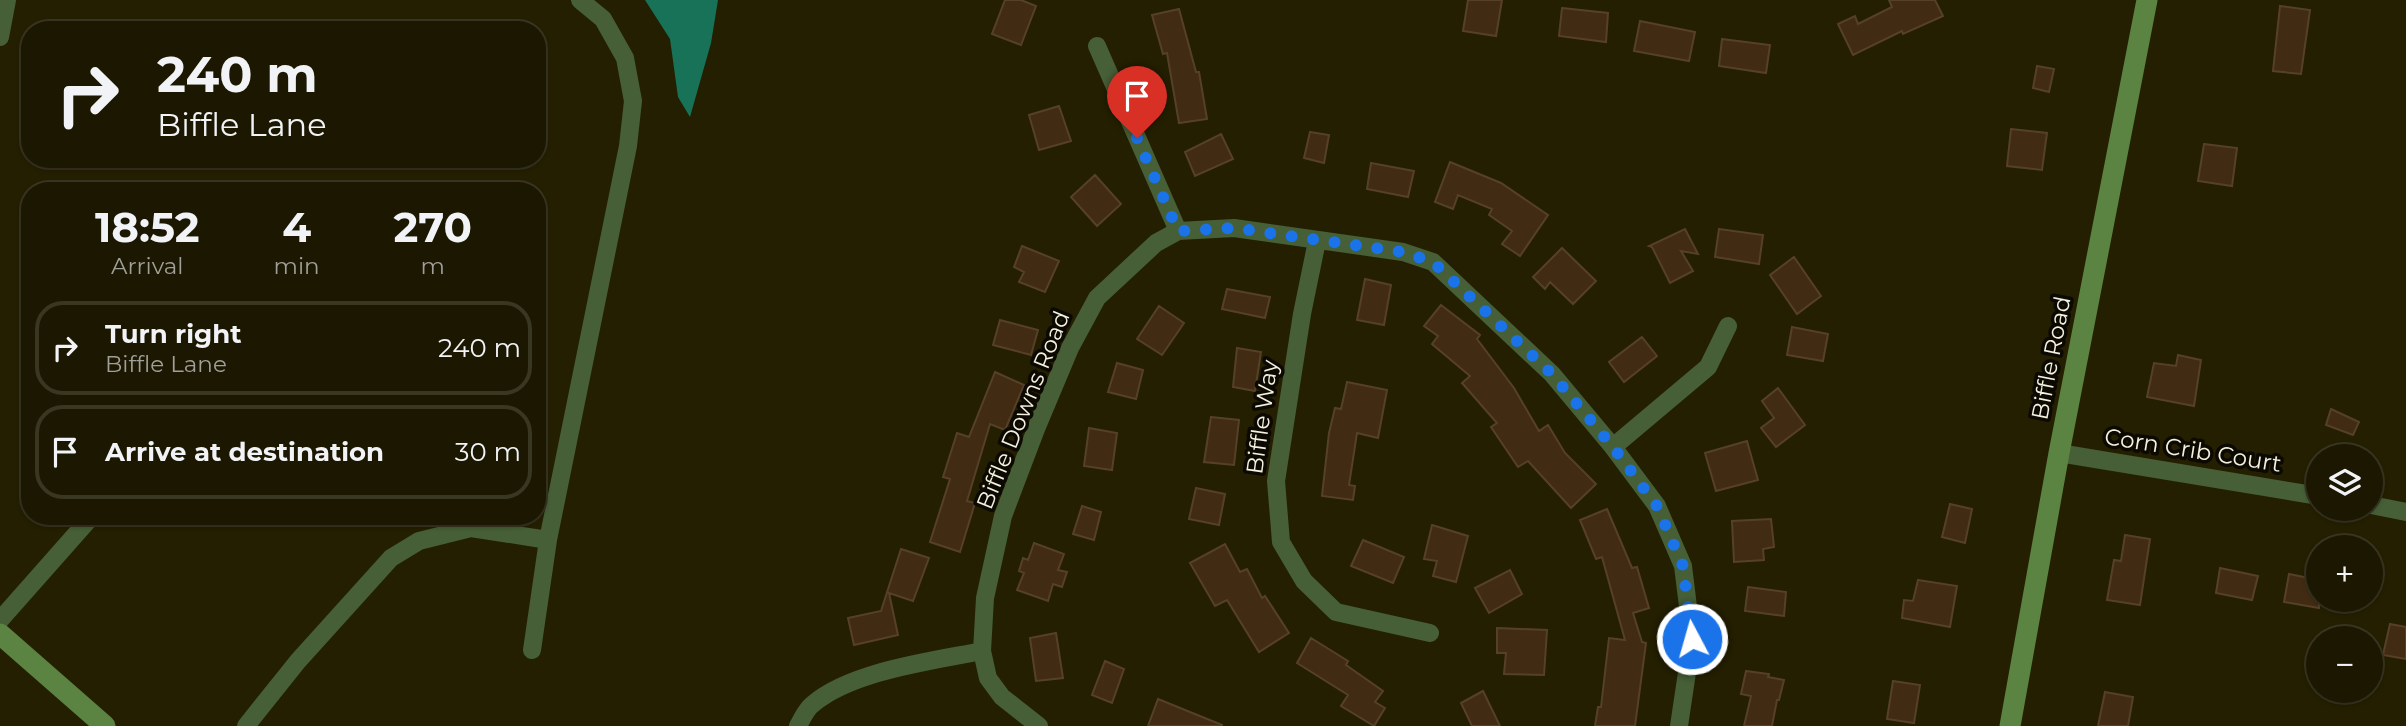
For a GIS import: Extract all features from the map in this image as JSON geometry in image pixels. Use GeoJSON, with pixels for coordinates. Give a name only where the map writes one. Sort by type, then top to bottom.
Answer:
{"type":"FeatureCollection","features":[{"type":"Feature","properties":{"kind":"street"},"geometry":{"type":"LineString","coordinates":[[0,37],[7,0]]}},
{"type":"Feature","properties":{"kind":"street"},"geometry":{"type":"LineString","coordinates":[[532,650],[548,540],[628,146],[633,101],[625,58],[603,19],[580,0]]}},
{"type":"Feature","properties":{"kind":"street","name":"Biffle Road"},"geometry":{"type":"LineString","coordinates":[[2010,726],[2059,453],[2147,0]]}},
{"type":"Feature","properties":{"kind":"street"},"geometry":{"type":"LineString","coordinates":[[1097,46],[1178,231]]}},
{"type":"Feature","properties":{"kind":"street","name":"Biffle Downs Road"},"geometry":{"type":"LineString","coordinates":[[1039,726],[1002,697],[988,678],[982,651],[985,598],[1003,516],[1070,348],[1097,298],[1156,243],[1178,231],[1234,228],[1403,252],[1433,262],[1552,374],[1613,447],[1657,506],[1683,566],[1692,639],[1679,726]]}},
{"type":"Feature","properties":{"kind":"street","name":"Biffle Way"},"geometry":{"type":"LineString","coordinates":[[1317,241],[1302,314],[1276,481],[1281,542],[1304,581],[1336,612],[1430,633]]}},
{"type":"Feature","properties":{"kind":"street"},"geometry":{"type":"LineString","coordinates":[[1613,447],[1709,367],[1728,326]]}},
{"type":"Feature","properties":{"kind":"street","name":"Corn Crib Court"},"geometry":{"type":"LineString","coordinates":[[2059,453],[2306,494]]}},
{"type":"Feature","properties":{"kind":"street"},"geometry":{"type":"LineString","coordinates":[[2383,508],[2406,512]]}},
{"type":"Feature","properties":{"kind":"street"},"geometry":{"type":"LineString","coordinates":[[0,620],[84,525]]}},
{"type":"Feature","properties":{"kind":"street"},"geometry":{"type":"LineString","coordinates":[[246,726],[298,662],[391,558],[419,541],[471,528],[548,540]]}},
{"type":"Feature","properties":{"kind":"street"},"geometry":{"type":"LineString","coordinates":[[0,634],[105,726]]}},
{"type":"Feature","properties":{"kind":"street"},"geometry":{"type":"LineString","coordinates":[[798,726],[811,705],[836,688],[875,675],[982,651]]}},
{"type":"Feature","properties":{"kind":"shaded area"},"geometry":{"type":"Polygon","coordinates":[[[645,0],[718,0],[711,43],[690,117],[678,97],[670,39],[645,0]]]}},
{"type":"Feature","properties":{"kind":"building"},"geometry":{"type":"Polygon","coordinates":[[[1005,0],[1021,0],[1036,6],[1021,45],[992,34],[1005,0]]]}},
{"type":"Feature","properties":{"kind":"building"},"geometry":{"type":"Polygon","coordinates":[[[1468,0],[1502,0],[1496,36],[1463,31],[1468,0]]]}},
{"type":"Feature","properties":{"kind":"building"},"geometry":{"type":"Polygon","coordinates":[[[1889,0],[1935,0],[1943,16],[1903,34],[1902,31],[1853,55],[1838,24],[1855,16],[1858,24],[1892,7],[1889,0]]]}},
{"type":"Feature","properties":{"kind":"building"},"geometry":{"type":"Polygon","coordinates":[[[2280,6],[2310,10],[2301,74],[2273,71],[2280,6]]]}},
{"type":"Feature","properties":{"kind":"building"},"geometry":{"type":"Polygon","coordinates":[[[1562,8],[1608,13],[1606,42],[1559,36],[1562,8]]]}},
{"type":"Feature","properties":{"kind":"building"},"geometry":{"type":"Polygon","coordinates":[[[1179,9],[1196,72],[1199,72],[1207,119],[1179,123],[1167,53],[1163,54],[1152,15],[1179,9]]]}},
{"type":"Feature","properties":{"kind":"building"},"geometry":{"type":"Polygon","coordinates":[[[1640,21],[1695,32],[1689,61],[1634,51],[1640,21]]]}},
{"type":"Feature","properties":{"kind":"building"},"geometry":{"type":"Polygon","coordinates":[[[1722,39],[1770,45],[1766,73],[1719,66],[1722,39]]]}},
{"type":"Feature","properties":{"kind":"building"},"geometry":{"type":"Polygon","coordinates":[[[2037,66],[2054,69],[2049,92],[2033,88],[2037,66]]]}},
{"type":"Feature","properties":{"kind":"building"},"geometry":{"type":"Polygon","coordinates":[[[1059,106],[1071,141],[1039,150],[1029,115],[1059,106]]]}},
{"type":"Feature","properties":{"kind":"building"},"geometry":{"type":"Polygon","coordinates":[[[2011,129],[2047,133],[2042,170],[2007,166],[2011,129]]]}},
{"type":"Feature","properties":{"kind":"building"},"geometry":{"type":"Polygon","coordinates":[[[1310,132],[1329,135],[1324,163],[1304,158],[1310,132]]]}},
{"type":"Feature","properties":{"kind":"building"},"geometry":{"type":"Polygon","coordinates":[[[1221,134],[1233,159],[1195,176],[1185,152],[1221,134]]]}},
{"type":"Feature","properties":{"kind":"building"},"geometry":{"type":"Polygon","coordinates":[[[2204,144],[2237,148],[2232,186],[2198,181],[2204,144]]]}},
{"type":"Feature","properties":{"kind":"building"},"geometry":{"type":"Polygon","coordinates":[[[1450,162],[1501,183],[1548,215],[1520,256],[1502,244],[1512,231],[1489,215],[1492,209],[1458,195],[1453,209],[1435,202],[1450,162]]]}},
{"type":"Feature","properties":{"kind":"building"},"geometry":{"type":"Polygon","coordinates":[[[1371,163],[1414,171],[1408,197],[1367,189],[1371,163]]]}},
{"type":"Feature","properties":{"kind":"building"},"geometry":{"type":"Polygon","coordinates":[[[1095,175],[1121,204],[1097,226],[1071,197],[1095,175]]]}},
{"type":"Feature","properties":{"kind":"building"},"geometry":{"type":"Polygon","coordinates":[[[1685,229],[1698,254],[1681,251],[1693,271],[1670,283],[1652,247],[1649,246],[1685,229]]]}},
{"type":"Feature","properties":{"kind":"building"},"geometry":{"type":"Polygon","coordinates":[[[1719,229],[1763,235],[1759,264],[1715,257],[1719,229]]]}},
{"type":"Feature","properties":{"kind":"building"},"geometry":{"type":"Polygon","coordinates":[[[1022,246],[1059,261],[1045,292],[1019,282],[1024,272],[1014,267],[1022,246]]]}},
{"type":"Feature","properties":{"kind":"building"},"geometry":{"type":"Polygon","coordinates":[[[1562,248],[1596,281],[1573,304],[1550,282],[1545,289],[1533,277],[1562,248]]]}},
{"type":"Feature","properties":{"kind":"building"},"geometry":{"type":"Polygon","coordinates":[[[1794,257],[1821,296],[1797,314],[1770,275],[1794,257]]]}},
{"type":"Feature","properties":{"kind":"building"},"geometry":{"type":"Polygon","coordinates":[[[1365,279],[1391,285],[1384,325],[1357,320],[1365,279]]]}},
{"type":"Feature","properties":{"kind":"building"},"geometry":{"type":"Polygon","coordinates":[[[1227,289],[1270,297],[1265,318],[1222,309],[1227,289]]]}},
{"type":"Feature","properties":{"kind":"building"},"geometry":{"type":"Polygon","coordinates":[[[1441,305],[1480,335],[1477,339],[1514,388],[1539,431],[1548,425],[1565,453],[1596,484],[1571,508],[1528,461],[1518,467],[1491,427],[1497,423],[1462,383],[1470,376],[1432,344],[1438,336],[1424,326],[1441,305]]]}},
{"type":"Feature","properties":{"kind":"building"},"geometry":{"type":"Polygon","coordinates":[[[1159,306],[1184,323],[1162,355],[1137,339],[1159,306]]]}},
{"type":"Feature","properties":{"kind":"building"},"geometry":{"type":"Polygon","coordinates":[[[1000,320],[1038,330],[1031,355],[993,345],[1000,320]]]}},
{"type":"Feature","properties":{"kind":"building"},"geometry":{"type":"Polygon","coordinates":[[[1792,327],[1828,334],[1823,361],[1787,355],[1792,327]]]}},
{"type":"Feature","properties":{"kind":"building"},"geometry":{"type":"Polygon","coordinates":[[[1642,337],[1657,356],[1624,382],[1609,362],[1642,337]]]}},
{"type":"Feature","properties":{"kind":"building"},"geometry":{"type":"Polygon","coordinates":[[[1237,348],[1261,352],[1255,391],[1233,387],[1237,348]]]}},
{"type":"Feature","properties":{"kind":"building"},"geometry":{"type":"Polygon","coordinates":[[[2178,355],[2201,360],[2194,406],[2147,397],[2154,363],[2176,366],[2178,355]]]}},
{"type":"Feature","properties":{"kind":"building"},"geometry":{"type":"Polygon","coordinates":[[[1117,363],[1143,370],[1136,399],[1108,392],[1117,363]]]}},
{"type":"Feature","properties":{"kind":"building"},"geometry":{"type":"Polygon","coordinates":[[[995,372],[1024,385],[1005,430],[990,424],[967,501],[975,503],[960,552],[930,542],[950,479],[943,477],[957,433],[969,437],[995,372]]]}},
{"type":"Feature","properties":{"kind":"building"},"geometry":{"type":"Polygon","coordinates":[[[1347,382],[1387,390],[1378,438],[1357,433],[1349,485],[1355,486],[1353,500],[1322,496],[1329,433],[1335,408],[1341,409],[1347,382]]]}},
{"type":"Feature","properties":{"kind":"building"},"geometry":{"type":"Polygon","coordinates":[[[1778,388],[1805,425],[1776,447],[1761,428],[1774,418],[1762,401],[1778,388]]]}},
{"type":"Feature","properties":{"kind":"building"},"geometry":{"type":"Polygon","coordinates":[[[2331,409],[2359,422],[2353,435],[2326,425],[2331,409]]]}},
{"type":"Feature","properties":{"kind":"building"},"geometry":{"type":"Polygon","coordinates":[[[1211,417],[1239,420],[1234,465],[1204,462],[1211,417]]]}},
{"type":"Feature","properties":{"kind":"building"},"geometry":{"type":"Polygon","coordinates":[[[1089,428],[1117,433],[1112,470],[1084,466],[1089,428]]]}},
{"type":"Feature","properties":{"kind":"building"},"geometry":{"type":"Polygon","coordinates":[[[1747,441],[1758,480],[1716,491],[1705,453],[1747,441]]]}},
{"type":"Feature","properties":{"kind":"building"},"geometry":{"type":"Polygon","coordinates":[[[1196,488],[1225,494],[1219,525],[1189,519],[1196,488]]]}},
{"type":"Feature","properties":{"kind":"building"},"geometry":{"type":"Polygon","coordinates":[[[1950,504],[1972,509],[1965,543],[1942,537],[1950,504]]]}},
{"type":"Feature","properties":{"kind":"building"},"geometry":{"type":"Polygon","coordinates":[[[1082,506],[1101,512],[1094,540],[1073,534],[1082,506]]]}},
{"type":"Feature","properties":{"kind":"building"},"geometry":{"type":"Polygon","coordinates":[[[1607,509],[1632,568],[1637,567],[1649,608],[1633,613],[1642,642],[1646,643],[1635,726],[1595,726],[1598,707],[1601,707],[1609,638],[1625,640],[1602,557],[1596,559],[1580,520],[1607,509]]]}},
{"type":"Feature","properties":{"kind":"building"},"geometry":{"type":"Polygon","coordinates":[[[1771,519],[1774,547],[1763,549],[1764,560],[1734,562],[1732,521],[1771,519]]]}},
{"type":"Feature","properties":{"kind":"building"},"geometry":{"type":"Polygon","coordinates":[[[1432,525],[1468,536],[1456,582],[1433,576],[1437,561],[1424,559],[1432,525]]]}},
{"type":"Feature","properties":{"kind":"building"},"geometry":{"type":"Polygon","coordinates":[[[2125,535],[2150,539],[2140,605],[2107,600],[2114,560],[2121,561],[2125,535]]]}},
{"type":"Feature","properties":{"kind":"building"},"geometry":{"type":"Polygon","coordinates":[[[1363,540],[1404,557],[1393,583],[1351,566],[1363,540]]]}},
{"type":"Feature","properties":{"kind":"building"},"geometry":{"type":"Polygon","coordinates":[[[1034,543],[1064,554],[1058,570],[1067,572],[1062,587],[1053,584],[1048,601],[1017,590],[1024,573],[1019,571],[1023,558],[1028,560],[1034,543]]]}},
{"type":"Feature","properties":{"kind":"building"},"geometry":{"type":"Polygon","coordinates":[[[1225,544],[1240,572],[1247,569],[1262,598],[1265,596],[1289,633],[1259,652],[1227,600],[1215,606],[1190,563],[1225,544]]]}},
{"type":"Feature","properties":{"kind":"building"},"geometry":{"type":"Polygon","coordinates":[[[901,549],[929,558],[913,601],[889,593],[898,635],[854,645],[848,618],[881,611],[901,549]]]}},
{"type":"Feature","properties":{"kind":"building"},"geometry":{"type":"Polygon","coordinates":[[[2220,568],[2258,576],[2252,600],[2216,593],[2220,568]]]}},
{"type":"Feature","properties":{"kind":"building"},"geometry":{"type":"Polygon","coordinates":[[[1510,570],[1522,594],[1489,613],[1475,588],[1510,570]]]}},
{"type":"Feature","properties":{"kind":"building"},"geometry":{"type":"Polygon","coordinates":[[[2289,574],[2306,577],[2306,606],[2284,602],[2289,574]]]}},
{"type":"Feature","properties":{"kind":"building"},"geometry":{"type":"Polygon","coordinates":[[[1918,580],[1957,586],[1950,627],[1902,618],[1904,600],[1913,601],[1918,580]]]}},
{"type":"Feature","properties":{"kind":"building"},"geometry":{"type":"Polygon","coordinates":[[[1748,587],[1786,592],[1784,616],[1745,611],[1748,587]]]}},
{"type":"Feature","properties":{"kind":"building"},"geometry":{"type":"Polygon","coordinates":[[[2390,624],[2406,627],[2406,659],[2383,655],[2390,624]]]}},
{"type":"Feature","properties":{"kind":"building"},"geometry":{"type":"Polygon","coordinates":[[[1497,628],[1547,630],[1544,675],[1504,674],[1506,653],[1497,653],[1497,628]]]}},
{"type":"Feature","properties":{"kind":"building"},"geometry":{"type":"Polygon","coordinates":[[[1056,633],[1063,678],[1036,681],[1030,638],[1056,633]]]}},
{"type":"Feature","properties":{"kind":"building"},"geometry":{"type":"Polygon","coordinates":[[[1311,638],[1348,661],[1346,665],[1383,691],[1375,702],[1385,708],[1374,726],[1341,706],[1348,695],[1297,663],[1311,638]]]}},
{"type":"Feature","properties":{"kind":"building"},"geometry":{"type":"Polygon","coordinates":[[[1105,661],[1124,669],[1112,703],[1092,695],[1105,661]]]}},
{"type":"Feature","properties":{"kind":"building"},"geometry":{"type":"Polygon","coordinates":[[[1746,671],[1769,674],[1768,677],[1784,680],[1772,726],[1744,726],[1751,696],[1741,694],[1746,671]]]}},
{"type":"Feature","properties":{"kind":"building"},"geometry":{"type":"Polygon","coordinates":[[[1893,681],[1920,685],[1914,723],[1887,719],[1893,681]]]}},
{"type":"Feature","properties":{"kind":"building"},"geometry":{"type":"Polygon","coordinates":[[[1483,691],[1500,726],[1472,726],[1461,703],[1483,691]]]}},
{"type":"Feature","properties":{"kind":"building"},"geometry":{"type":"Polygon","coordinates":[[[2105,692],[2133,697],[2128,726],[2098,726],[2105,692]]]}},
{"type":"Feature","properties":{"kind":"building"},"geometry":{"type":"Polygon","coordinates":[[[1158,699],[1222,725],[1222,726],[1148,726],[1158,699]]]}},
{"type":"Feature","properties":{"kind":"route"},"geometry":{"type":"LineString","coordinates":[[1137,138],[1178,231],[1234,228],[1403,252],[1433,262],[1552,374],[1613,447],[1657,506],[1683,566],[1692,639]]}}]}
